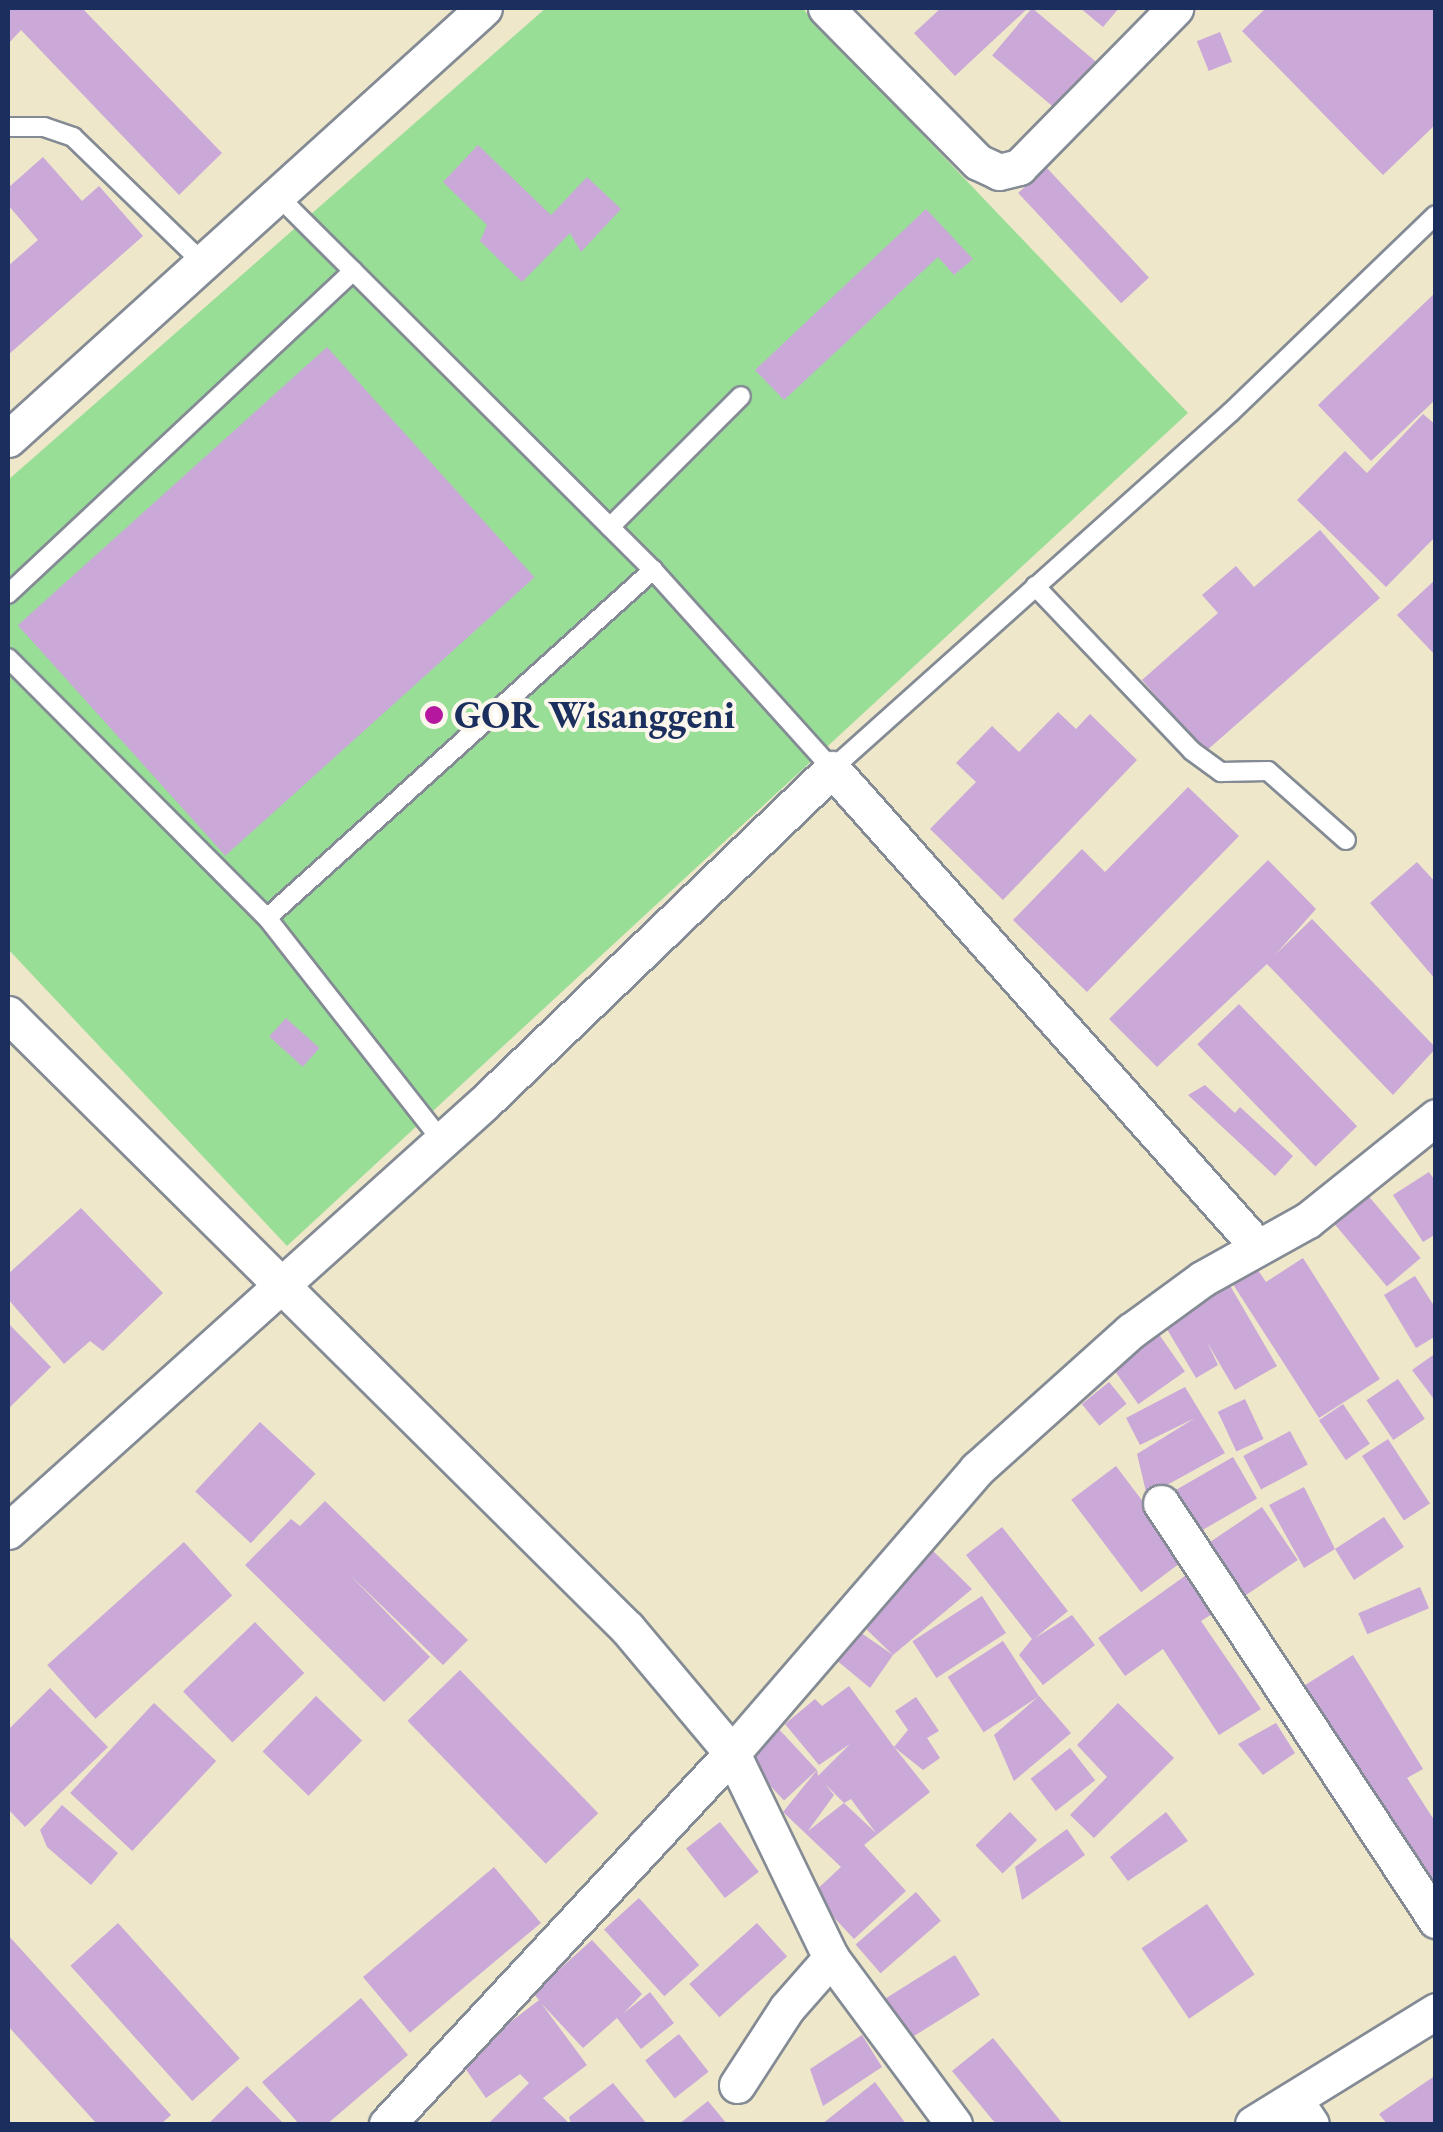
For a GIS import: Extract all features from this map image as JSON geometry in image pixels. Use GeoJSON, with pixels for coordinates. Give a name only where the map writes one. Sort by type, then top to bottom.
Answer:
{"type":"FeatureCollection","features":[{"type":"Feature","properties":{"kind":"street"},"geometry":{"type":"LineString","coordinates":[[8,439],[484,8]]}},
{"type":"Feature","properties":{"kind":"street"},"geometry":{"type":"LineString","coordinates":[[826,8],[978,162],[998,172],[1019,167],[1176,8]]}},
{"type":"Feature","properties":{"kind":"street"},"geometry":{"type":"LineString","coordinates":[[8,1531],[442,1141],[832,769],[1258,1247]]}},
{"type":"Feature","properties":{"kind":"street"},"geometry":{"type":"LineString","coordinates":[[8,1014],[280,1290],[627,1628],[732,1753],[830,1958],[954,2124]]}},
{"type":"Feature","properties":{"kind":"street"},"geometry":{"type":"LineString","coordinates":[[387,2124],[732,1753],[977,1468],[1131,1330],[1258,1247],[1308,1220],[1436,1117]]}},
{"type":"Feature","properties":{"kind":"street"},"geometry":{"type":"LineString","coordinates":[[1161,1503],[1436,1920]]}},
{"type":"Feature","properties":{"kind":"street"},"geometry":{"type":"LineString","coordinates":[[737,2085],[787,2008],[830,1958]]}},
{"type":"Feature","properties":{"kind":"street"},"geometry":{"type":"LineString","coordinates":[[1253,2124],[1303,2112],[1436,2012]]}},
{"type":"Feature","properties":{"kind":"lane"},"geometry":{"type":"LineString","coordinates":[[8,127],[44,127],[73,137],[202,263]]}},
{"type":"Feature","properties":{"kind":"lane"},"geometry":{"type":"LineString","coordinates":[[278,197],[654,570],[832,769],[1231,412],[1436,215]]}},
{"type":"Feature","properties":{"kind":"lane"},"geometry":{"type":"LineString","coordinates":[[8,594],[353,271]]}},
{"type":"Feature","properties":{"kind":"lane"},"geometry":{"type":"LineString","coordinates":[[610,527],[741,396]]}},
{"type":"Feature","properties":{"kind":"lane"},"geometry":{"type":"LineString","coordinates":[[267,918],[654,570]]}},
{"type":"Feature","properties":{"kind":"lane"},"geometry":{"type":"LineString","coordinates":[[1034,586],[1192,751],[1221,772],[1268,772],[1346,840]]}},
{"type":"Feature","properties":{"kind":"lane"},"geometry":{"type":"LineString","coordinates":[[8,658],[267,918],[442,1141]]}},
{"type":"Feature","properties":{"kind":"green space","name":"GOR Wisanggeni"},"geometry":{"type":"Polygon","coordinates":[[[546,8],[802,8],[1188,413],[287,1246],[8,949],[8,480],[546,8]]]}},
{"type":"Feature","properties":{"kind":"building"},"geometry":{"type":"Polygon","coordinates":[[[8,8],[82,8],[222,153],[179,195],[21,30],[8,44],[8,8]]]}},
{"type":"Feature","properties":{"kind":"building"},"geometry":{"type":"Polygon","coordinates":[[[941,8],[1028,8],[955,76],[914,33],[941,8]]]}},
{"type":"Feature","properties":{"kind":"building"},"geometry":{"type":"Polygon","coordinates":[[[1032,8],[1100,65],[1060,113],[992,55],[1032,8]]]}},
{"type":"Feature","properties":{"kind":"building"},"geometry":{"type":"Polygon","coordinates":[[[1080,8],[1119,8],[1103,27],[1080,8]]]}},
{"type":"Feature","properties":{"kind":"building"},"geometry":{"type":"Polygon","coordinates":[[[1266,8],[1436,8],[1436,124],[1383,175],[1242,31],[1266,8]]]}},
{"type":"Feature","properties":{"kind":"building"},"geometry":{"type":"Polygon","coordinates":[[[1220,32],[1232,62],[1209,71],[1197,41],[1220,32]]]}},
{"type":"Feature","properties":{"kind":"building"},"geometry":{"type":"Polygon","coordinates":[[[478,145],[551,215],[587,177],[621,209],[581,252],[570,233],[522,282],[480,241],[487,225],[443,182],[478,145]]]}},
{"type":"Feature","properties":{"kind":"building"},"geometry":{"type":"Polygon","coordinates":[[[43,157],[82,201],[99,186],[143,236],[8,355],[8,266],[38,240],[8,205],[8,188],[43,157]]]}},
{"type":"Feature","properties":{"kind":"building"},"geometry":{"type":"Polygon","coordinates":[[[1046,167],[1149,277],[1121,303],[1018,193],[1046,167]]]}},
{"type":"Feature","properties":{"kind":"building"},"geometry":{"type":"Polygon","coordinates":[[[926,209],[973,259],[954,275],[938,257],[784,400],[755,370],[926,209]]]}},
{"type":"Feature","properties":{"kind":"building"},"geometry":{"type":"Polygon","coordinates":[[[1436,292],[1436,399],[1371,461],[1318,405],[1436,292]]]}},
{"type":"Feature","properties":{"kind":"building"},"geometry":{"type":"Polygon","coordinates":[[[327,347],[534,577],[225,856],[18,625],[327,347]]]}},
{"type":"Feature","properties":{"kind":"building"},"geometry":{"type":"Polygon","coordinates":[[[1423,414],[1436,425],[1436,536],[1386,587],[1297,500],[1345,451],[1367,473],[1423,414]]]}},
{"type":"Feature","properties":{"kind":"building"},"geometry":{"type":"Polygon","coordinates":[[[1320,530],[1380,598],[1205,752],[1142,680],[1218,613],[1202,595],[1236,566],[1254,587],[1320,530]]]}},
{"type":"Feature","properties":{"kind":"building"},"geometry":{"type":"Polygon","coordinates":[[[1436,579],[1436,656],[1397,615],[1436,579]]]}},
{"type":"Feature","properties":{"kind":"building"},"geometry":{"type":"Polygon","coordinates":[[[1058,712],[1076,729],[1090,714],[1137,760],[1003,900],[930,829],[976,782],[956,763],[992,726],[1019,752],[1058,712]]]}},
{"type":"Feature","properties":{"kind":"building"},"geometry":{"type":"Polygon","coordinates":[[[1188,787],[1239,836],[1087,992],[1013,920],[1082,849],[1105,872],[1188,787]]]}},
{"type":"Feature","properties":{"kind":"building"},"geometry":{"type":"Polygon","coordinates":[[[1268,860],[1316,909],[1275,955],[1312,919],[1436,1048],[1393,1095],[1267,964],[1157,1067],[1109,1019],[1268,860]]]}},
{"type":"Feature","properties":{"kind":"building"},"geometry":{"type":"Polygon","coordinates":[[[1417,862],[1436,883],[1436,980],[1370,903],[1417,862]]]}},
{"type":"Feature","properties":{"kind":"building"},"geometry":{"type":"Polygon","coordinates":[[[1239,1004],[1357,1126],[1315,1167],[1197,1044],[1239,1004]]]}},
{"type":"Feature","properties":{"kind":"building"},"geometry":{"type":"Polygon","coordinates":[[[286,1018],[319,1048],[303,1067],[269,1037],[286,1018]]]}},
{"type":"Feature","properties":{"kind":"building"},"geometry":{"type":"Polygon","coordinates":[[[1205,1085],[1235,1113],[1240,1107],[1293,1156],[1275,1176],[1188,1095],[1205,1085]]]}},
{"type":"Feature","properties":{"kind":"building"},"geometry":{"type":"Polygon","coordinates":[[[1429,1172],[1436,1182],[1436,1234],[1423,1242],[1393,1195],[1429,1172]]]}},
{"type":"Feature","properties":{"kind":"building"},"geometry":{"type":"Polygon","coordinates":[[[1366,1193],[1421,1258],[1387,1286],[1332,1221],[1366,1193]]]}},
{"type":"Feature","properties":{"kind":"building"},"geometry":{"type":"Polygon","coordinates":[[[81,1208],[163,1293],[103,1351],[90,1341],[64,1364],[8,1299],[8,1274],[81,1208]]]}},
{"type":"Feature","properties":{"kind":"building"},"geometry":{"type":"Polygon","coordinates":[[[1303,1258],[1380,1379],[1319,1418],[1229,1278],[1253,1263],[1266,1282],[1303,1258]]]}},
{"type":"Feature","properties":{"kind":"building"},"geometry":{"type":"Polygon","coordinates":[[[1415,1276],[1436,1309],[1436,1336],[1416,1348],[1384,1295],[1415,1276]]]}},
{"type":"Feature","properties":{"kind":"building"},"geometry":{"type":"Polygon","coordinates":[[[1225,1277],[1277,1366],[1235,1390],[1207,1342],[1218,1365],[1196,1378],[1161,1319],[1225,1277]]]}},
{"type":"Feature","properties":{"kind":"building"},"geometry":{"type":"Polygon","coordinates":[[[8,1323],[51,1367],[8,1409],[8,1323]]]}},
{"type":"Feature","properties":{"kind":"building"},"geometry":{"type":"Polygon","coordinates":[[[1158,1333],[1185,1372],[1138,1404],[1111,1366],[1158,1333]]]}},
{"type":"Feature","properties":{"kind":"building"},"geometry":{"type":"Polygon","coordinates":[[[1436,1353],[1436,1402],[1412,1370],[1436,1353]]]}},
{"type":"Feature","properties":{"kind":"building"},"geometry":{"type":"Polygon","coordinates":[[[1398,1379],[1425,1419],[1393,1440],[1366,1400],[1398,1379]]]}},
{"type":"Feature","properties":{"kind":"building"},"geometry":{"type":"Polygon","coordinates":[[[1109,1382],[1127,1404],[1099,1426],[1082,1404],[1109,1382]]]}},
{"type":"Feature","properties":{"kind":"building"},"geometry":{"type":"Polygon","coordinates":[[[1185,1387],[1225,1453],[1147,1496],[1137,1454],[1195,1418],[1140,1445],[1126,1418],[1185,1387]]]}},
{"type":"Feature","properties":{"kind":"building"},"geometry":{"type":"Polygon","coordinates":[[[1245,1399],[1264,1439],[1236,1452],[1218,1412],[1245,1399]]]}},
{"type":"Feature","properties":{"kind":"building"},"geometry":{"type":"Polygon","coordinates":[[[1343,1404],[1370,1444],[1346,1460],[1319,1420],[1343,1404]]]}},
{"type":"Feature","properties":{"kind":"building"},"geometry":{"type":"Polygon","coordinates":[[[260,1422],[316,1474],[251,1543],[195,1491],[260,1422]]]}},
{"type":"Feature","properties":{"kind":"building"},"geometry":{"type":"Polygon","coordinates":[[[1290,1431],[1308,1465],[1261,1489],[1243,1456],[1290,1431]]]}},
{"type":"Feature","properties":{"kind":"building"},"geometry":{"type":"Polygon","coordinates":[[[1388,1439],[1430,1504],[1404,1520],[1362,1456],[1388,1439]]]}},
{"type":"Feature","properties":{"kind":"building"},"geometry":{"type":"Polygon","coordinates":[[[1233,1457],[1257,1499],[1194,1535],[1170,1494],[1233,1457]]]}},
{"type":"Feature","properties":{"kind":"building"},"geometry":{"type":"Polygon","coordinates":[[[1116,1466],[1186,1559],[1141,1592],[1071,1500],[1116,1466]]]}},
{"type":"Feature","properties":{"kind":"building"},"geometry":{"type":"Polygon","coordinates":[[[1304,1487],[1335,1549],[1304,1568],[1269,1505],[1304,1487]]]}},
{"type":"Feature","properties":{"kind":"building"},"geometry":{"type":"Polygon","coordinates":[[[325,1501],[468,1640],[443,1665],[348,1573],[430,1657],[384,1702],[245,1565],[291,1519],[300,1526],[325,1501]]]}},
{"type":"Feature","properties":{"kind":"building"},"geometry":{"type":"Polygon","coordinates":[[[1262,1507],[1298,1560],[1233,1604],[1197,1551],[1262,1507]]]}},
{"type":"Feature","properties":{"kind":"building"},"geometry":{"type":"Polygon","coordinates":[[[1384,1517],[1404,1547],[1354,1580],[1335,1549],[1384,1517]]]}},
{"type":"Feature","properties":{"kind":"building"},"geometry":{"type":"Polygon","coordinates":[[[1002,1527],[1068,1611],[1035,1638],[1072,1615],[1095,1645],[1043,1685],[1019,1655],[1032,1639],[966,1555],[1002,1527]]]}},
{"type":"Feature","properties":{"kind":"building"},"geometry":{"type":"Polygon","coordinates":[[[184,1542],[232,1596],[95,1719],[47,1665],[184,1542]]]}},
{"type":"Feature","properties":{"kind":"building"},"geometry":{"type":"Polygon","coordinates":[[[930,1548],[972,1589],[893,1655],[861,1624],[930,1548]]]}},
{"type":"Feature","properties":{"kind":"building"},"geometry":{"type":"Polygon","coordinates":[[[1185,1576],[1212,1614],[1201,1621],[1261,1709],[1219,1735],[1163,1649],[1125,1676],[1098,1638],[1185,1576]]]}},
{"type":"Feature","properties":{"kind":"building"},"geometry":{"type":"Polygon","coordinates":[[[1420,1587],[1429,1608],[1367,1634],[1358,1613],[1420,1587]]]}},
{"type":"Feature","properties":{"kind":"building"},"geometry":{"type":"Polygon","coordinates":[[[982,1596],[1006,1633],[936,1678],[912,1641],[982,1596]]]}},
{"type":"Feature","properties":{"kind":"building"},"geometry":{"type":"Polygon","coordinates":[[[255,1622],[304,1673],[232,1743],[183,1691],[255,1622]]]}},
{"type":"Feature","properties":{"kind":"building"},"geometry":{"type":"Polygon","coordinates":[[[851,1626],[893,1655],[870,1688],[829,1654],[851,1626]]]}},
{"type":"Feature","properties":{"kind":"building"},"geometry":{"type":"Polygon","coordinates":[[[1003,1641],[1039,1696],[984,1732],[948,1677],[1003,1641]]]}},
{"type":"Feature","properties":{"kind":"building"},"geometry":{"type":"Polygon","coordinates":[[[1353,1655],[1423,1769],[1407,1778],[1436,1823],[1436,1904],[1302,1687],[1353,1655]]]}},
{"type":"Feature","properties":{"kind":"building"},"geometry":{"type":"Polygon","coordinates":[[[460,1670],[598,1813],[546,1864],[407,1721],[460,1670]]]}},
{"type":"Feature","properties":{"kind":"building"},"geometry":{"type":"Polygon","coordinates":[[[849,1686],[930,1792],[864,1845],[906,1891],[854,1939],[812,1894],[841,1867],[783,1812],[817,1770],[818,1776],[850,1744],[819,1765],[785,1724],[815,1699],[822,1706],[849,1686]],[[825,1784],[834,1795],[808,1831],[844,1803],[825,1784]],[[851,1799],[844,1803],[876,1833],[851,1799]]]}},
{"type":"Feature","properties":{"kind":"building"},"geometry":{"type":"Polygon","coordinates":[[[50,1688],[108,1747],[25,1827],[8,1809],[8,1730],[50,1688]]]}},
{"type":"Feature","properties":{"kind":"building"},"geometry":{"type":"Polygon","coordinates":[[[316,1696],[362,1740],[309,1796],[263,1751],[316,1696]]]}},
{"type":"Feature","properties":{"kind":"building"},"geometry":{"type":"Polygon","coordinates":[[[1039,1696],[1071,1733],[1014,1781],[994,1735],[1039,1696]]]}},
{"type":"Feature","properties":{"kind":"building"},"geometry":{"type":"Polygon","coordinates":[[[916,1697],[939,1731],[927,1738],[940,1758],[923,1770],[894,1747],[908,1730],[895,1711],[916,1697]]]}},
{"type":"Feature","properties":{"kind":"building"},"geometry":{"type":"Polygon","coordinates":[[[154,1703],[216,1761],[132,1851],[70,1793],[154,1703]]]}},
{"type":"Feature","properties":{"kind":"building"},"geometry":{"type":"Polygon","coordinates":[[[1118,1703],[1174,1758],[1094,1838],[1070,1815],[1107,1777],[1077,1745],[1118,1703]]]}},
{"type":"Feature","properties":{"kind":"building"},"geometry":{"type":"Polygon","coordinates":[[[1276,1723],[1295,1753],[1263,1775],[1238,1744],[1276,1723]]]}},
{"type":"Feature","properties":{"kind":"building"},"geometry":{"type":"Polygon","coordinates":[[[776,1726],[817,1770],[784,1801],[743,1757],[776,1726]]]}},
{"type":"Feature","properties":{"kind":"building"},"geometry":{"type":"Polygon","coordinates":[[[1070,1748],[1095,1780],[1056,1811],[1031,1779],[1070,1748]]]}},
{"type":"Feature","properties":{"kind":"building"},"geometry":{"type":"Polygon","coordinates":[[[62,1805],[118,1853],[91,1885],[47,1847],[40,1830],[62,1805]]]}},
{"type":"Feature","properties":{"kind":"building"},"geometry":{"type":"Polygon","coordinates":[[[1010,1812],[1037,1840],[1003,1873],[975,1845],[1010,1812]]]}},
{"type":"Feature","properties":{"kind":"building"},"geometry":{"type":"Polygon","coordinates":[[[1166,1812],[1188,1841],[1128,1881],[1110,1857],[1166,1812]]]}},
{"type":"Feature","properties":{"kind":"building"},"geometry":{"type":"Polygon","coordinates":[[[720,1822],[759,1872],[725,1898],[686,1848],[720,1822]]]}},
{"type":"Feature","properties":{"kind":"building"},"geometry":{"type":"Polygon","coordinates":[[[1067,1829],[1085,1855],[1022,1900],[1015,1867],[1067,1829]]]}},
{"type":"Feature","properties":{"kind":"building"},"geometry":{"type":"Polygon","coordinates":[[[494,1867],[541,1923],[410,2033],[363,1977],[494,1867]]]}},
{"type":"Feature","properties":{"kind":"building"},"geometry":{"type":"Polygon","coordinates":[[[916,1892],[941,1921],[881,1973],[856,1944],[916,1892]]]}},
{"type":"Feature","properties":{"kind":"building"},"geometry":{"type":"Polygon","coordinates":[[[639,1898],[699,1965],[664,1996],[604,1929],[639,1898]]]}},
{"type":"Feature","properties":{"kind":"building"},"geometry":{"type":"Polygon","coordinates":[[[1207,1904],[1255,1974],[1189,2019],[1142,1948],[1207,1904]]]}},
{"type":"Feature","properties":{"kind":"building"},"geometry":{"type":"Polygon","coordinates":[[[118,1923],[240,2058],[192,2101],[70,1966],[118,1923]]]}},
{"type":"Feature","properties":{"kind":"building"},"geometry":{"type":"Polygon","coordinates":[[[757,1923],[787,1956],[719,2017],[689,1984],[757,1923]]]}},
{"type":"Feature","properties":{"kind":"building"},"geometry":{"type":"Polygon","coordinates":[[[8,1935],[171,2115],[161,2124],[97,2124],[8,2026],[8,1935]]]}},
{"type":"Feature","properties":{"kind":"building"},"geometry":{"type":"Polygon","coordinates":[[[592,1940],[642,1994],[624,2013],[650,1992],[674,2023],[641,2049],[617,2018],[583,2048],[541,2003],[587,2065],[543,2098],[570,2124],[488,2124],[529,2083],[520,2074],[486,2098],[460,2061],[539,2000],[533,1993],[592,1940]]]}},
{"type":"Feature","properties":{"kind":"building"},"geometry":{"type":"Polygon","coordinates":[[[955,1955],[980,1995],[910,2039],[885,1999],[955,1955]]]}},
{"type":"Feature","properties":{"kind":"building"},"geometry":{"type":"Polygon","coordinates":[[[361,1998],[408,2055],[327,2124],[299,2124],[262,2082],[361,1998]]]}},
{"type":"Feature","properties":{"kind":"building"},"geometry":{"type":"Polygon","coordinates":[[[679,2034],[709,2072],[675,2098],[645,2060],[679,2034]]]}},
{"type":"Feature","properties":{"kind":"building"},"geometry":{"type":"Polygon","coordinates":[[[862,2035],[882,2067],[823,2106],[810,2069],[862,2035]]]}},
{"type":"Feature","properties":{"kind":"building"},"geometry":{"type":"Polygon","coordinates":[[[993,2038],[1063,2124],[996,2124],[952,2071],[993,2038]]]}},
{"type":"Feature","properties":{"kind":"building"},"geometry":{"type":"Polygon","coordinates":[[[1436,2075],[1436,2124],[1387,2124],[1379,2114],[1436,2075]]]}},
{"type":"Feature","properties":{"kind":"building"},"geometry":{"type":"Polygon","coordinates":[[[875,2082],[906,2124],[822,2124],[875,2082]]]}},
{"type":"Feature","properties":{"kind":"building"},"geometry":{"type":"Polygon","coordinates":[[[613,2083],[647,2124],[571,2124],[569,2117],[613,2083]]]}},
{"type":"Feature","properties":{"kind":"building"},"geometry":{"type":"Polygon","coordinates":[[[247,2086],[284,2124],[208,2124],[247,2086]]]}},
{"type":"Feature","properties":{"kind":"building"},"geometry":{"type":"Polygon","coordinates":[[[708,2101],[727,2124],[679,2124],[708,2101]]]}},
{"type":"Feature","properties":{"kind":"place","name":"GOR Wisanggeni"},"geometry":{"type":"Point","coordinates":[434,715]}}]}
